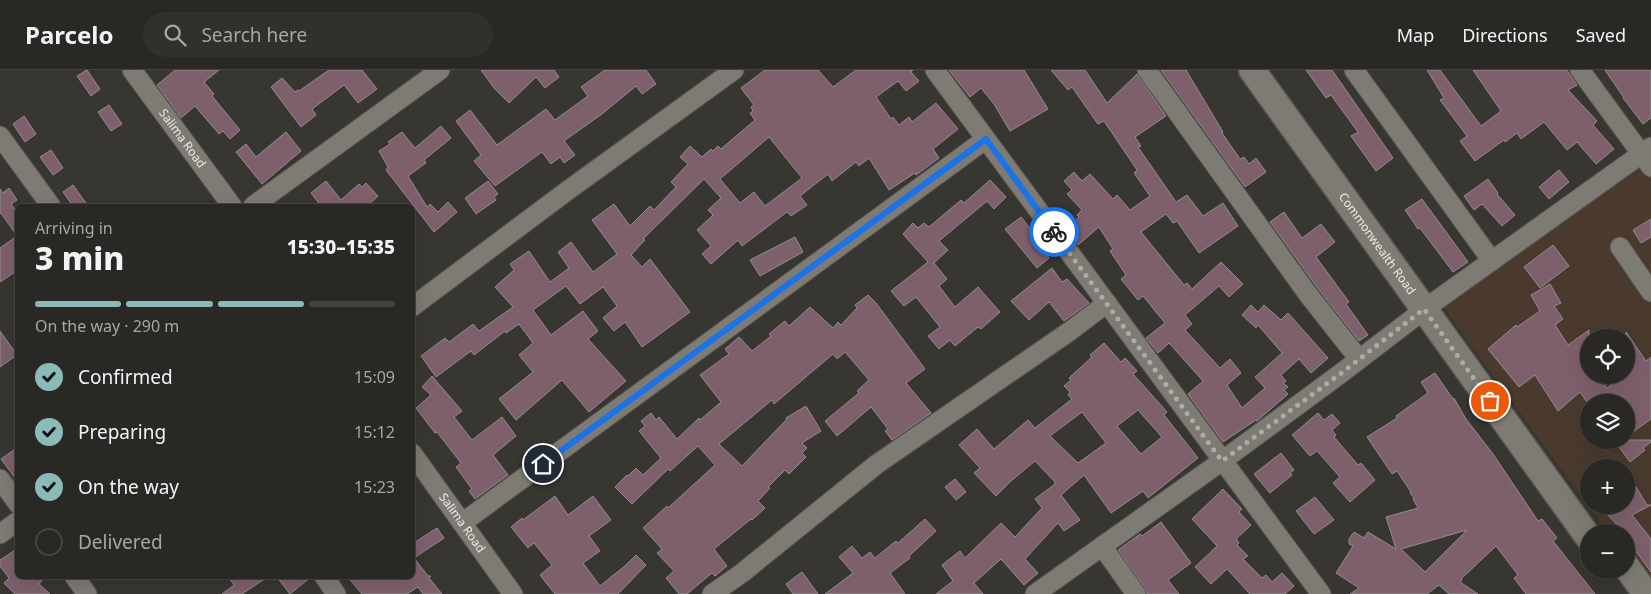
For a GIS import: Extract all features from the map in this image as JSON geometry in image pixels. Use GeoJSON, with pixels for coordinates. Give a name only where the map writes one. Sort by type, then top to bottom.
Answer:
{"type":"FeatureCollection","features":[{"type":"Feature","properties":{"kind":"main road","name":"Commonwealth Road"},"geometry":{"type":"LineString","coordinates":[[1252,70],[1596,524]]}},
{"type":"Feature","properties":{"kind":"main road","name":"Commonwealth Road"},"geometry":{"type":"LineString","coordinates":[[1274,70],[1430,305],[1580,525]]}},
{"type":"Feature","properties":{"kind":"main road"},"geometry":{"type":"LineString","coordinates":[[1618,579],[1629,594]]}},
{"type":"Feature","properties":{"kind":"main road"},"geometry":{"type":"LineString","coordinates":[[1635,579],[1646,594]]}},
{"type":"Feature","properties":{"kind":"street"},"geometry":{"type":"LineString","coordinates":[[256,204],[440,70]]}},
{"type":"Feature","properties":{"kind":"street"},"geometry":{"type":"LineString","coordinates":[[415,305],[734,70]]}},
{"type":"Feature","properties":{"kind":"street"},"geometry":{"type":"LineString","coordinates":[[935,70],[1321,594]]}},
{"type":"Feature","properties":{"kind":"street"},"geometry":{"type":"LineString","coordinates":[[1147,70],[1306,293],[1360,359]]}},
{"type":"Feature","properties":{"kind":"street"},"geometry":{"type":"LineString","coordinates":[[1354,70],[1492,261]]}},
{"type":"Feature","properties":{"kind":"street"},"geometry":{"type":"LineString","coordinates":[[1035,594],[1222,461],[1430,305],[1648,156],[1580,70]]}},
{"type":"Feature","properties":{"kind":"street","name":"Salima Road"},"geometry":{"type":"LineString","coordinates":[[136,72],[231,204]]}},
{"type":"Feature","properties":{"kind":"street"},"geometry":{"type":"LineString","coordinates":[[0,136],[50,204]]}},
{"type":"Feature","properties":{"kind":"street"},"geometry":{"type":"LineString","coordinates":[[462,523],[986,139]]}},
{"type":"Feature","properties":{"kind":"street"},"geometry":{"type":"LineString","coordinates":[[1620,247],[1651,292]]}},
{"type":"Feature","properties":{"kind":"street"},"geometry":{"type":"LineString","coordinates":[[712,594],[742,573],[877,464],[1108,304]]}},
{"type":"Feature","properties":{"kind":"street","name":"Salima Road"},"geometry":{"type":"LineString","coordinates":[[415,457],[513,594]]}},
{"type":"Feature","properties":{"kind":"street"},"geometry":{"type":"LineString","coordinates":[[0,479],[15,500]]}},
{"type":"Feature","properties":{"kind":"street"},"geometry":{"type":"LineString","coordinates":[[0,534],[15,522]]}},
{"type":"Feature","properties":{"kind":"street"},"geometry":{"type":"LineString","coordinates":[[1102,546],[1136,594]]}},
{"type":"Feature","properties":{"kind":"street"},"geometry":{"type":"LineString","coordinates":[[326,579],[336,594]]}},
{"type":"Feature","properties":{"kind":"shaded area"},"geometry":{"type":"Polygon","coordinates":[[[1643,153],[1651,165],[1651,593],[1635,571],[1635,524],[1601,524],[1594,514],[1635,514],[1635,459],[1580,459],[1580,495],[1443,307],[1643,153]]]}},
{"type":"Feature","properties":{"kind":"building"},"geometry":{"type":"Polygon","coordinates":[[[87,70],[100,89],[91,96],[77,76],[87,70]]]}},
{"type":"Feature","properties":{"kind":"building"},"geometry":{"type":"Polygon","coordinates":[[[175,70],[219,70],[204,82],[214,94],[212,96],[240,130],[230,139],[223,131],[219,134],[195,106],[181,118],[157,85],[175,70]]]}},
{"type":"Feature","properties":{"kind":"building"},"geometry":{"type":"Polygon","coordinates":[[[329,70],[362,70],[377,89],[358,103],[344,85],[312,109],[316,115],[301,127],[271,87],[282,78],[295,92],[299,91],[329,70]]]}},
{"type":"Feature","properties":{"kind":"building"},"geometry":{"type":"Polygon","coordinates":[[[481,70],[554,70],[559,77],[545,88],[536,77],[509,103],[494,88],[481,70]]]}},
{"type":"Feature","properties":{"kind":"building"},"geometry":{"type":"Polygon","coordinates":[[[605,70],[646,70],[656,84],[642,94],[636,86],[602,114],[564,141],[575,155],[564,163],[560,157],[551,164],[542,152],[495,186],[474,161],[481,155],[456,121],[470,110],[497,145],[546,109],[555,120],[588,96],[581,87],[605,70]]]}},
{"type":"Feature","properties":{"kind":"building"},"geometry":{"type":"Polygon","coordinates":[[[765,70],[818,70],[833,87],[856,70],[913,70],[911,72],[919,81],[906,91],[898,81],[876,97],[891,119],[893,117],[899,125],[909,117],[912,122],[936,103],[958,129],[933,149],[939,158],[916,175],[915,173],[889,190],[869,158],[859,166],[856,162],[832,181],[828,174],[800,196],[807,205],[791,216],[787,212],[742,246],[738,240],[711,264],[702,254],[711,246],[697,230],[713,215],[708,210],[721,198],[704,179],[643,239],[645,240],[631,255],[642,267],[650,259],[690,312],[642,347],[625,322],[614,331],[603,318],[617,306],[603,287],[580,304],[566,286],[533,310],[551,335],[583,311],[598,331],[588,339],[626,381],[589,412],[562,380],[516,420],[499,399],[533,372],[519,355],[533,343],[519,324],[506,333],[505,331],[474,355],[471,351],[436,377],[421,356],[445,338],[449,342],[473,324],[479,331],[513,307],[495,287],[514,270],[510,264],[529,251],[550,282],[569,268],[558,252],[571,242],[593,272],[617,254],[592,220],[614,204],[630,226],[650,206],[654,210],[676,187],[671,182],[688,164],[680,157],[690,146],[702,157],[718,146],[721,149],[755,120],[750,113],[753,111],[751,107],[754,105],[741,88],[765,70]],[[769,137],[720,179],[740,203],[754,192],[765,206],[802,178],[769,137]]]}},
{"type":"Feature","properties":{"kind":"building"},"geometry":{"type":"Polygon","coordinates":[[[949,70],[1024,70],[1048,109],[1010,131],[994,104],[981,88],[970,97],[949,70]]]}},
{"type":"Feature","properties":{"kind":"building"},"geometry":{"type":"Polygon","coordinates":[[[1051,70],[1085,70],[1107,103],[1137,74],[1166,116],[1135,137],[1141,146],[1138,147],[1176,202],[1187,195],[1203,216],[1223,203],[1238,226],[1199,253],[1177,221],[1173,223],[1166,214],[1141,232],[1184,285],[1187,283],[1192,289],[1221,262],[1243,284],[1229,297],[1219,286],[1185,315],[1192,324],[1185,330],[1220,368],[1230,359],[1241,373],[1227,385],[1242,408],[1265,388],[1255,377],[1282,353],[1258,325],[1256,328],[1242,315],[1251,305],[1258,312],[1264,305],[1281,320],[1288,313],[1328,358],[1311,373],[1299,359],[1281,375],[1286,381],[1283,383],[1288,387],[1284,390],[1288,394],[1257,421],[1223,442],[1188,394],[1203,381],[1169,343],[1158,353],[1146,338],[1165,323],[1143,296],[1138,300],[1121,279],[1126,275],[1110,251],[1113,249],[1099,227],[1078,245],[1066,228],[1079,217],[1077,215],[1082,210],[1067,194],[1072,190],[1064,181],[1074,172],[1082,181],[1090,174],[1113,199],[1117,195],[1130,210],[1150,196],[1134,173],[1137,170],[1104,121],[1098,124],[1072,87],[1068,90],[1051,70]]]}},
{"type":"Feature","properties":{"kind":"building"},"geometry":{"type":"Polygon","coordinates":[[[1161,70],[1186,70],[1222,133],[1240,159],[1244,157],[1249,164],[1256,158],[1266,172],[1245,187],[1161,70]]]}},
{"type":"Feature","properties":{"kind":"building"},"geometry":{"type":"Polygon","coordinates":[[[1306,70],[1332,70],[1393,158],[1376,171],[1351,136],[1358,132],[1331,95],[1326,98],[1306,70]]]}},
{"type":"Feature","properties":{"kind":"building"},"geometry":{"type":"Polygon","coordinates":[[[1427,70],[1440,70],[1481,126],[1501,111],[1473,70],[1567,70],[1577,85],[1568,90],[1597,121],[1593,125],[1614,149],[1596,164],[1577,142],[1567,150],[1544,122],[1521,139],[1517,133],[1505,142],[1504,140],[1475,161],[1460,141],[1467,136],[1440,100],[1444,98],[1427,70]]]}},
{"type":"Feature","properties":{"kind":"building"},"geometry":{"type":"Polygon","coordinates":[[[1605,70],[1651,70],[1651,118],[1643,124],[1605,70]]]}},
{"type":"Feature","properties":{"kind":"building"},"geometry":{"type":"Polygon","coordinates":[[[109,105],[122,124],[111,131],[98,112],[109,105]]]}},
{"type":"Feature","properties":{"kind":"building"},"geometry":{"type":"Polygon","coordinates":[[[24,116],[36,134],[25,142],[13,124],[24,116]]]}},
{"type":"Feature","properties":{"kind":"building"},"geometry":{"type":"Polygon","coordinates":[[[441,126],[451,138],[424,160],[426,163],[408,176],[427,207],[430,204],[438,212],[448,202],[457,212],[434,232],[415,207],[415,204],[412,204],[386,170],[388,167],[379,151],[390,144],[388,142],[402,132],[415,148],[441,126]]]}},
{"type":"Feature","properties":{"kind":"building"},"geometry":{"type":"Polygon","coordinates":[[[286,132],[301,151],[262,184],[236,152],[246,144],[256,157],[286,132]]]}},
{"type":"Feature","properties":{"kind":"building"},"geometry":{"type":"Polygon","coordinates":[[[51,150],[63,168],[53,175],[40,157],[51,150]]]}},
{"type":"Feature","properties":{"kind":"building"},"geometry":{"type":"Polygon","coordinates":[[[1559,170],[1569,182],[1549,199],[1539,187],[1559,170]]]}},
{"type":"Feature","properties":{"kind":"building"},"geometry":{"type":"Polygon","coordinates":[[[1488,179],[1497,194],[1515,215],[1502,226],[1482,204],[1474,210],[1464,196],[1488,179]]]}},
{"type":"Feature","properties":{"kind":"building"},"geometry":{"type":"Polygon","coordinates":[[[990,180],[1006,197],[994,209],[987,201],[939,241],[948,250],[934,263],[947,279],[939,286],[955,307],[978,287],[1000,312],[981,329],[978,327],[955,346],[950,340],[939,349],[928,336],[940,327],[916,297],[904,306],[891,291],[928,262],[903,234],[913,223],[918,228],[924,223],[929,227],[961,200],[964,203],[990,180]]]}},
{"type":"Feature","properties":{"kind":"building"},"geometry":{"type":"Polygon","coordinates":[[[326,181],[341,200],[359,184],[362,187],[366,183],[378,196],[369,204],[319,204],[311,193],[326,181]]]}},
{"type":"Feature","properties":{"kind":"building"},"geometry":{"type":"Polygon","coordinates":[[[488,181],[498,194],[494,197],[496,200],[476,214],[465,198],[488,181]]]}},
{"type":"Feature","properties":{"kind":"building"},"geometry":{"type":"Polygon","coordinates":[[[73,185],[87,204],[72,204],[63,192],[73,185]]]}},
{"type":"Feature","properties":{"kind":"building"},"geometry":{"type":"Polygon","coordinates":[[[9,188],[17,200],[11,204],[15,209],[15,233],[0,214],[0,189],[3,193],[9,188]]]}},
{"type":"Feature","properties":{"kind":"building"},"geometry":{"type":"Polygon","coordinates":[[[1422,199],[1468,262],[1453,272],[1405,210],[1422,199]]]}},
{"type":"Feature","properties":{"kind":"building"},"geometry":{"type":"Polygon","coordinates":[[[1284,212],[1302,238],[1321,224],[1335,242],[1316,257],[1349,302],[1346,304],[1368,335],[1359,341],[1270,222],[1284,212]]]}},
{"type":"Feature","properties":{"kind":"building"},"geometry":{"type":"Polygon","coordinates":[[[1021,217],[1043,244],[1040,246],[1049,258],[1037,268],[1005,229],[1021,217]]]}},
{"type":"Feature","properties":{"kind":"building"},"geometry":{"type":"Polygon","coordinates":[[[1651,219],[1651,237],[1641,243],[1633,230],[1651,219]]]}},
{"type":"Feature","properties":{"kind":"building"},"geometry":{"type":"Polygon","coordinates":[[[15,237],[15,272],[0,282],[0,248],[15,237]]]}},
{"type":"Feature","properties":{"kind":"building"},"geometry":{"type":"Polygon","coordinates":[[[795,237],[803,252],[760,276],[750,260],[795,237]]]}},
{"type":"Feature","properties":{"kind":"building"},"geometry":{"type":"Polygon","coordinates":[[[1553,245],[1569,266],[1540,288],[1524,267],[1553,245]]]}},
{"type":"Feature","properties":{"kind":"building"},"geometry":{"type":"Polygon","coordinates":[[[1052,268],[1062,282],[1067,279],[1089,303],[1064,321],[1049,302],[1029,320],[1011,301],[1052,268]]]}},
{"type":"Feature","properties":{"kind":"building"},"geometry":{"type":"Polygon","coordinates":[[[1550,284],[1561,303],[1554,306],[1563,319],[1555,325],[1568,345],[1580,336],[1580,384],[1604,384],[1607,388],[1613,384],[1635,384],[1635,345],[1646,361],[1651,357],[1651,419],[1635,431],[1635,394],[1581,394],[1580,392],[1558,411],[1535,375],[1519,387],[1488,349],[1516,325],[1517,327],[1540,311],[1531,295],[1550,284]]]}},
{"type":"Feature","properties":{"kind":"building"},"geometry":{"type":"Polygon","coordinates":[[[868,295],[925,369],[906,383],[931,413],[892,440],[885,431],[888,429],[871,407],[837,436],[825,421],[859,393],[857,391],[869,380],[845,352],[837,359],[833,354],[774,404],[772,400],[719,444],[742,466],[786,418],[806,406],[821,431],[802,443],[807,448],[802,453],[806,457],[789,474],[785,470],[768,487],[770,488],[758,501],[765,508],[714,549],[727,566],[715,576],[712,573],[687,594],[679,594],[666,578],[674,571],[657,553],[662,549],[643,528],[715,465],[698,446],[670,471],[668,469],[632,504],[615,487],[636,468],[643,475],[661,458],[639,431],[645,426],[641,421],[651,413],[656,420],[659,417],[677,439],[699,418],[700,420],[721,402],[700,375],[729,354],[725,349],[739,337],[752,351],[771,336],[769,334],[785,321],[789,326],[810,307],[833,328],[838,322],[841,325],[857,308],[855,305],[868,295]]]}},
{"type":"Feature","properties":{"kind":"building"},"geometry":{"type":"Polygon","coordinates":[[[0,331],[15,352],[15,356],[0,367],[0,331]]]}},
{"type":"Feature","properties":{"kind":"building"},"geometry":{"type":"Polygon","coordinates":[[[1104,343],[1121,362],[1125,358],[1137,371],[1133,374],[1167,412],[1164,415],[1198,458],[1148,498],[1143,491],[1111,513],[1084,475],[1061,495],[1080,520],[1064,531],[1058,523],[1025,559],[1038,573],[1024,585],[1001,559],[974,583],[983,594],[936,594],[953,581],[942,565],[960,551],[965,558],[1001,523],[1015,537],[1042,508],[1035,499],[1055,484],[1035,461],[996,496],[974,473],[980,468],[959,445],[977,429],[994,449],[1028,420],[1035,428],[1072,399],[1068,395],[1070,392],[1064,386],[1071,380],[1069,378],[1092,357],[1090,355],[1104,343]],[[1138,410],[1117,426],[1141,454],[1162,437],[1138,410]],[[1082,412],[1050,436],[1078,463],[1106,443],[1082,412]]]}},
{"type":"Feature","properties":{"kind":"building"},"geometry":{"type":"Polygon","coordinates":[[[1435,373],[1538,521],[1542,519],[1557,538],[1553,541],[1580,575],[1580,579],[1583,579],[1595,594],[1526,594],[1514,578],[1518,575],[1496,546],[1461,579],[1460,582],[1478,594],[1449,594],[1439,585],[1427,594],[1350,594],[1359,588],[1336,573],[1353,546],[1349,544],[1349,539],[1354,532],[1364,538],[1368,532],[1396,549],[1386,517],[1418,508],[1411,492],[1397,471],[1392,474],[1367,437],[1397,418],[1396,416],[1428,393],[1421,382],[1435,373]],[[1467,530],[1401,549],[1425,572],[1467,530]]]}},
{"type":"Feature","properties":{"kind":"building"},"geometry":{"type":"Polygon","coordinates":[[[432,376],[462,411],[454,417],[472,440],[502,417],[516,436],[493,455],[508,475],[475,499],[469,491],[472,489],[456,467],[461,463],[416,408],[431,395],[422,387],[432,376]]]}},
{"type":"Feature","properties":{"kind":"building"},"geometry":{"type":"Polygon","coordinates":[[[1318,413],[1324,420],[1332,414],[1340,423],[1332,430],[1336,435],[1334,437],[1358,465],[1361,463],[1375,480],[1350,502],[1333,483],[1340,477],[1317,451],[1310,456],[1292,435],[1318,413]]]}},
{"type":"Feature","properties":{"kind":"building"},"geometry":{"type":"Polygon","coordinates":[[[1635,440],[1651,440],[1643,448],[1645,450],[1634,459],[1628,459],[1621,449],[1635,449],[1635,440]]]}},
{"type":"Feature","properties":{"kind":"building"},"geometry":{"type":"Polygon","coordinates":[[[15,449],[15,478],[1,459],[15,449]]]}},
{"type":"Feature","properties":{"kind":"building"},"geometry":{"type":"Polygon","coordinates":[[[1281,453],[1294,470],[1290,473],[1292,475],[1270,493],[1254,474],[1281,453]]]}},
{"type":"Feature","properties":{"kind":"building"},"geometry":{"type":"Polygon","coordinates":[[[955,479],[966,492],[956,500],[945,487],[955,479]]]}},
{"type":"Feature","properties":{"kind":"building"},"geometry":{"type":"Polygon","coordinates":[[[1635,488],[1647,505],[1651,505],[1635,513],[1635,488]]]}},
{"type":"Feature","properties":{"kind":"building"},"geometry":{"type":"Polygon","coordinates":[[[1223,489],[1242,509],[1239,512],[1251,525],[1236,539],[1239,543],[1237,545],[1248,556],[1243,559],[1262,578],[1266,575],[1272,582],[1282,573],[1294,586],[1285,594],[1250,594],[1227,569],[1211,584],[1195,567],[1217,546],[1192,519],[1223,489]]]}},
{"type":"Feature","properties":{"kind":"building"},"geometry":{"type":"Polygon","coordinates":[[[555,496],[568,515],[593,496],[611,520],[589,536],[600,551],[583,563],[600,586],[636,555],[646,565],[618,594],[555,594],[540,575],[552,565],[534,543],[528,548],[511,527],[555,496]]]}},
{"type":"Feature","properties":{"kind":"building"},"geometry":{"type":"Polygon","coordinates":[[[1315,497],[1334,520],[1314,534],[1296,511],[1315,497]]]}},
{"type":"Feature","properties":{"kind":"building"},"geometry":{"type":"Polygon","coordinates":[[[1607,514],[1634,514],[1632,515],[1651,539],[1651,572],[1635,550],[1635,524],[1616,524],[1607,514]]]}},
{"type":"Feature","properties":{"kind":"building"},"geometry":{"type":"Polygon","coordinates":[[[925,519],[936,531],[909,556],[910,558],[890,573],[905,594],[825,594],[853,573],[839,557],[852,546],[862,558],[870,552],[875,558],[896,541],[898,543],[925,519]]]}},
{"type":"Feature","properties":{"kind":"building"},"geometry":{"type":"Polygon","coordinates":[[[1161,522],[1191,563],[1168,580],[1179,594],[1147,594],[1145,588],[1118,550],[1161,522]]]}},
{"type":"Feature","properties":{"kind":"building"},"geometry":{"type":"Polygon","coordinates":[[[437,528],[444,538],[415,557],[415,542],[437,528]]]}},
{"type":"Feature","properties":{"kind":"building"},"geometry":{"type":"Polygon","coordinates":[[[15,550],[15,579],[43,579],[39,584],[50,594],[15,594],[4,583],[9,578],[0,566],[0,560],[15,550]]]}},
{"type":"Feature","properties":{"kind":"building"},"geometry":{"type":"Polygon","coordinates":[[[415,559],[428,576],[431,576],[429,578],[442,594],[423,594],[418,587],[407,594],[362,594],[350,579],[415,579],[415,559]]]}},
{"type":"Feature","properties":{"kind":"building"},"geometry":{"type":"Polygon","coordinates":[[[802,572],[818,594],[793,594],[786,584],[802,572]]]}},
{"type":"Feature","properties":{"kind":"building"},"geometry":{"type":"Polygon","coordinates":[[[230,579],[264,579],[242,594],[222,594],[234,585],[230,579]]]}},
{"type":"Feature","properties":{"kind":"building"},"geometry":{"type":"Polygon","coordinates":[[[278,579],[308,579],[290,594],[278,579]]]}},
{"type":"Feature","properties":{"kind":"way so far"},"geometry":{"type":"LineString","coordinates":[[1054,232],[1222,461],[1424,309],[1490,401]]}},
{"type":"Feature","properties":{"kind":"route"},"geometry":{"type":"LineString","coordinates":[[543,464],[986,139],[1054,232]]}}]}
